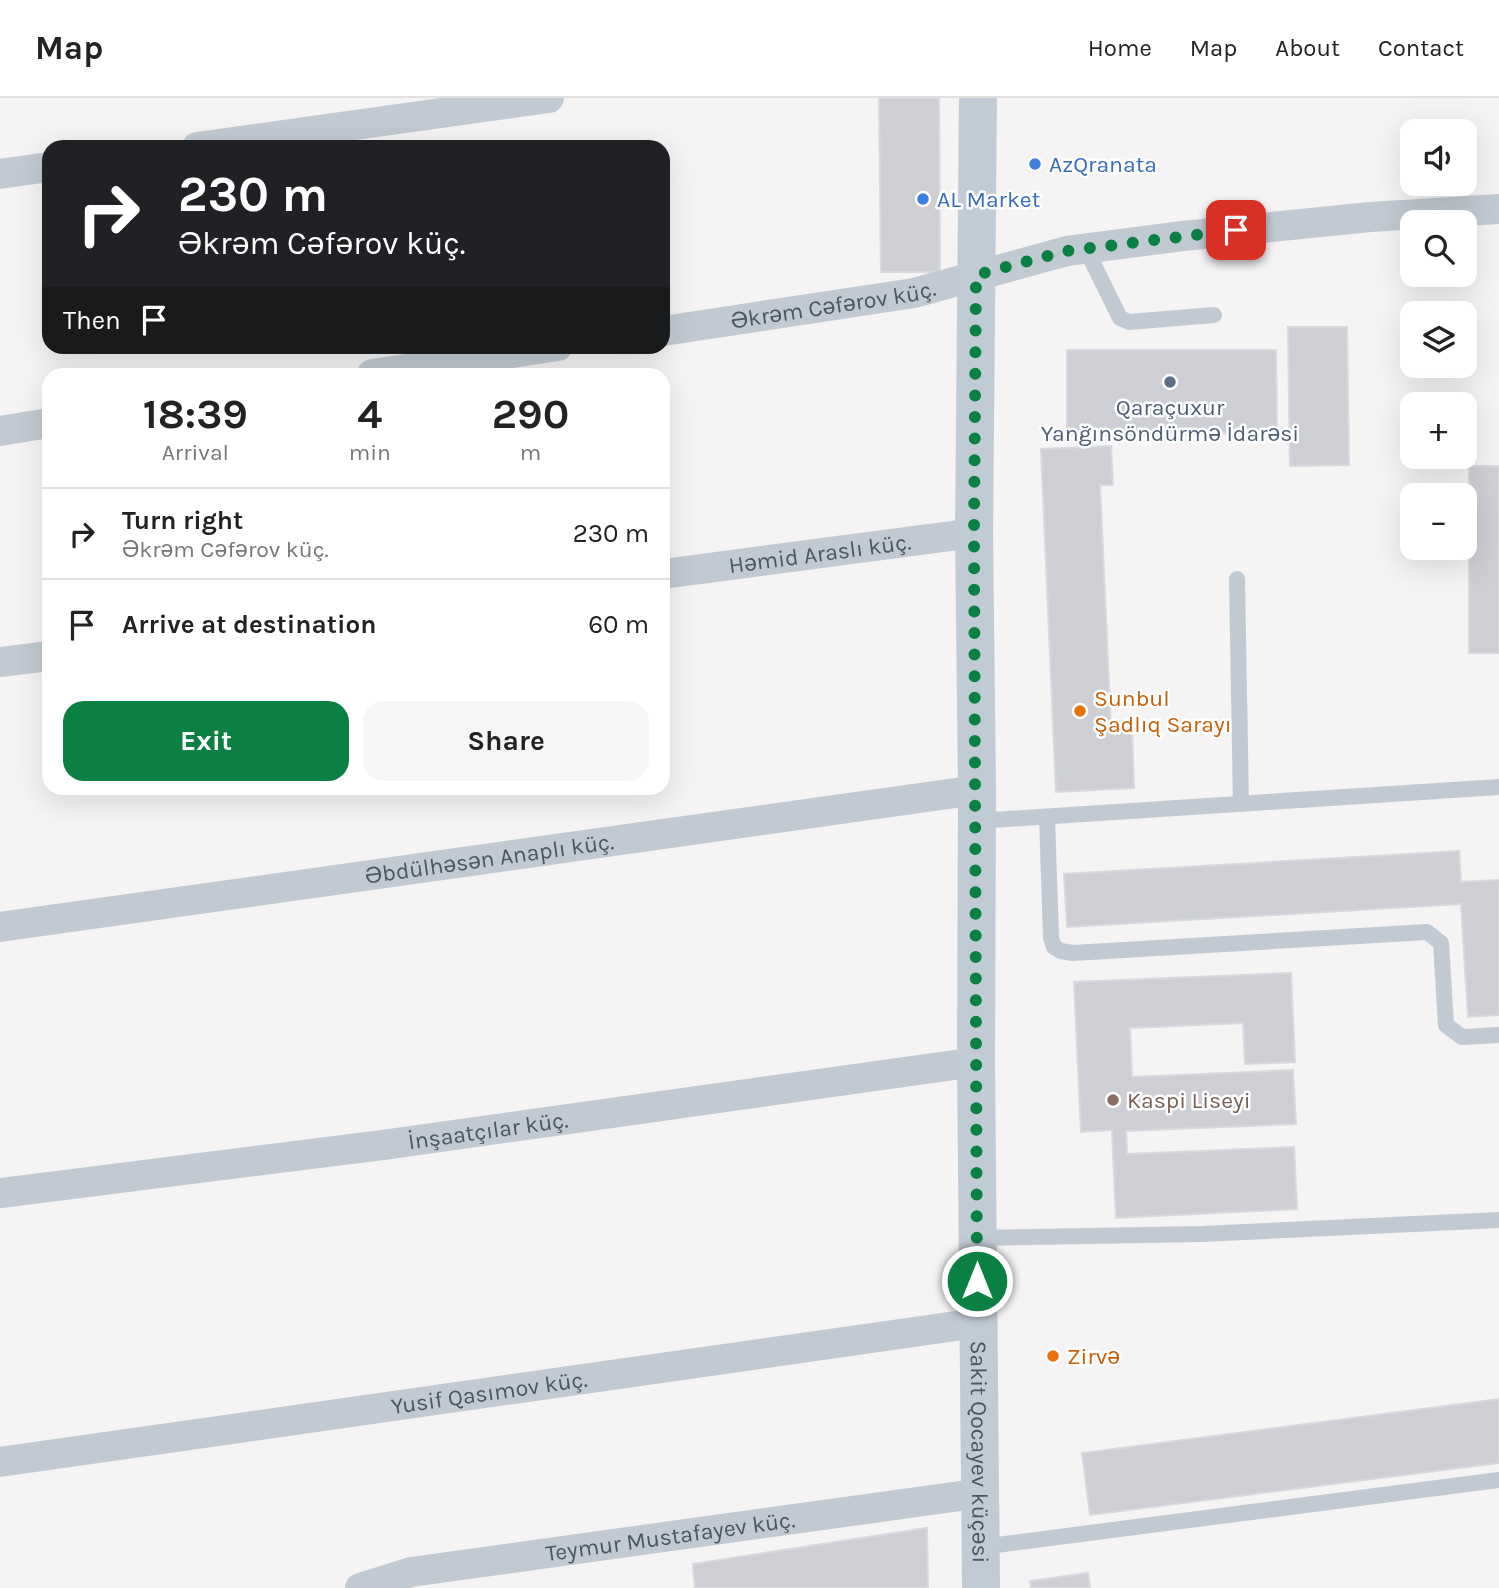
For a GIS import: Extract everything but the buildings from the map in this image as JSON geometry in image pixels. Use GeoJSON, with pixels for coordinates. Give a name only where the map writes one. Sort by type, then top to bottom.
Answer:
{"type":"FeatureCollection","features":[{"type":"Feature","properties":{"kind":"street"},"geometry":{"type":"LineString","coordinates":[[247,140],[548,98]]}},
{"type":"Feature","properties":{"kind":"street","name":"Sakit Qocayev küçəsi"},"geometry":{"type":"LineString","coordinates":[[978,98],[974,533],[981,1588]]}},
{"type":"Feature","properties":{"kind":"street"},"geometry":{"type":"LineString","coordinates":[[0,174],[42,168]]}},
{"type":"Feature","properties":{"kind":"street","name":"Əkrəm Cəfərov küç."},"geometry":{"type":"LineString","coordinates":[[670,330],[914,293],[1057,253],[1370,217],[1499,209]]}},
{"type":"Feature","properties":{"kind":"street"},"geometry":{"type":"LineString","coordinates":[[412,368],[505,354]]}},
{"type":"Feature","properties":{"kind":"street"},"geometry":{"type":"LineString","coordinates":[[0,431],[42,424]]}},
{"type":"Feature","properties":{"kind":"street","name":"Həmid Araslı küç."},"geometry":{"type":"LineString","coordinates":[[670,573],[974,533]]}},
{"type":"Feature","properties":{"kind":"street"},"geometry":{"type":"LineString","coordinates":[[0,662],[42,657]]}},
{"type":"Feature","properties":{"kind":"street","name":"Əbdülhəsən Anaplı küç."},"geometry":{"type":"LineString","coordinates":[[0,927],[977,806]]}},
{"type":"Feature","properties":{"kind":"street","name":"İnşaatçılar küç."},"geometry":{"type":"LineString","coordinates":[[0,1193],[383,1145],[976,1062]]}},
{"type":"Feature","properties":{"kind":"street","name":"Yusif Qasımov küç."},"geometry":{"type":"LineString","coordinates":[[0,1462],[978,1323]]}},
{"type":"Feature","properties":{"kind":"street","name":"Teymur Mustafayev küç."},"geometry":{"type":"LineString","coordinates":[[360,1588],[411,1572],[982,1493]]}},
{"type":"Feature","properties":{"kind":"lane"},"geometry":{"type":"LineString","coordinates":[[1086,249],[1120,318],[1129,322],[1214,315]]}},
{"type":"Feature","properties":{"kind":"lane"},"geometry":{"type":"LineString","coordinates":[[1237,579],[1241,804]]}},
{"type":"Feature","properties":{"kind":"lane"},"geometry":{"type":"LineString","coordinates":[[977,806],[1047,817],[1499,787]]}},
{"type":"Feature","properties":{"kind":"lane"},"geometry":{"type":"LineString","coordinates":[[1047,817],[1051,938],[1054,947],[1061,951],[1073,953],[1427,932],[1441,943],[1446,1025],[1462,1037],[1499,1035]]}},
{"type":"Feature","properties":{"kind":"lane"},"geometry":{"type":"LineString","coordinates":[[977,1238],[1202,1234],[1499,1220]]}},
{"type":"Feature","properties":{"kind":"lane"},"geometry":{"type":"LineString","coordinates":[[981,1547],[1499,1480]]}},
{"type":"Feature","properties":{"kind":"place","name":"AzQranata"},"geometry":{"type":"Point","coordinates":[1035,164]}},
{"type":"Feature","properties":{"kind":"place","name":"AL Market"},"geometry":{"type":"Point","coordinates":[923,199]}},
{"type":"Feature","properties":{"kind":"place","name":"Qaraçuxur Yanğınsöndürmə İdarəsi"},"geometry":{"type":"Point","coordinates":[1170,382]}},
{"type":"Feature","properties":{"kind":"place","name":"Sunbul Şadlıq Sarayı"},"geometry":{"type":"Point","coordinates":[1080,711]}},
{"type":"Feature","properties":{"kind":"place","name":"Kaspi Liseyi"},"geometry":{"type":"Point","coordinates":[1113,1100]}},
{"type":"Feature","properties":{"kind":"place","name":"Zirvə"},"geometry":{"type":"Point","coordinates":[1053,1356]}},
{"type":"Feature","properties":{"kind":"route"},"geometry":{"type":"LineString","coordinates":[[977,1281],[974,533],[976,275],[1066,251],[1236,230]]}}]}
